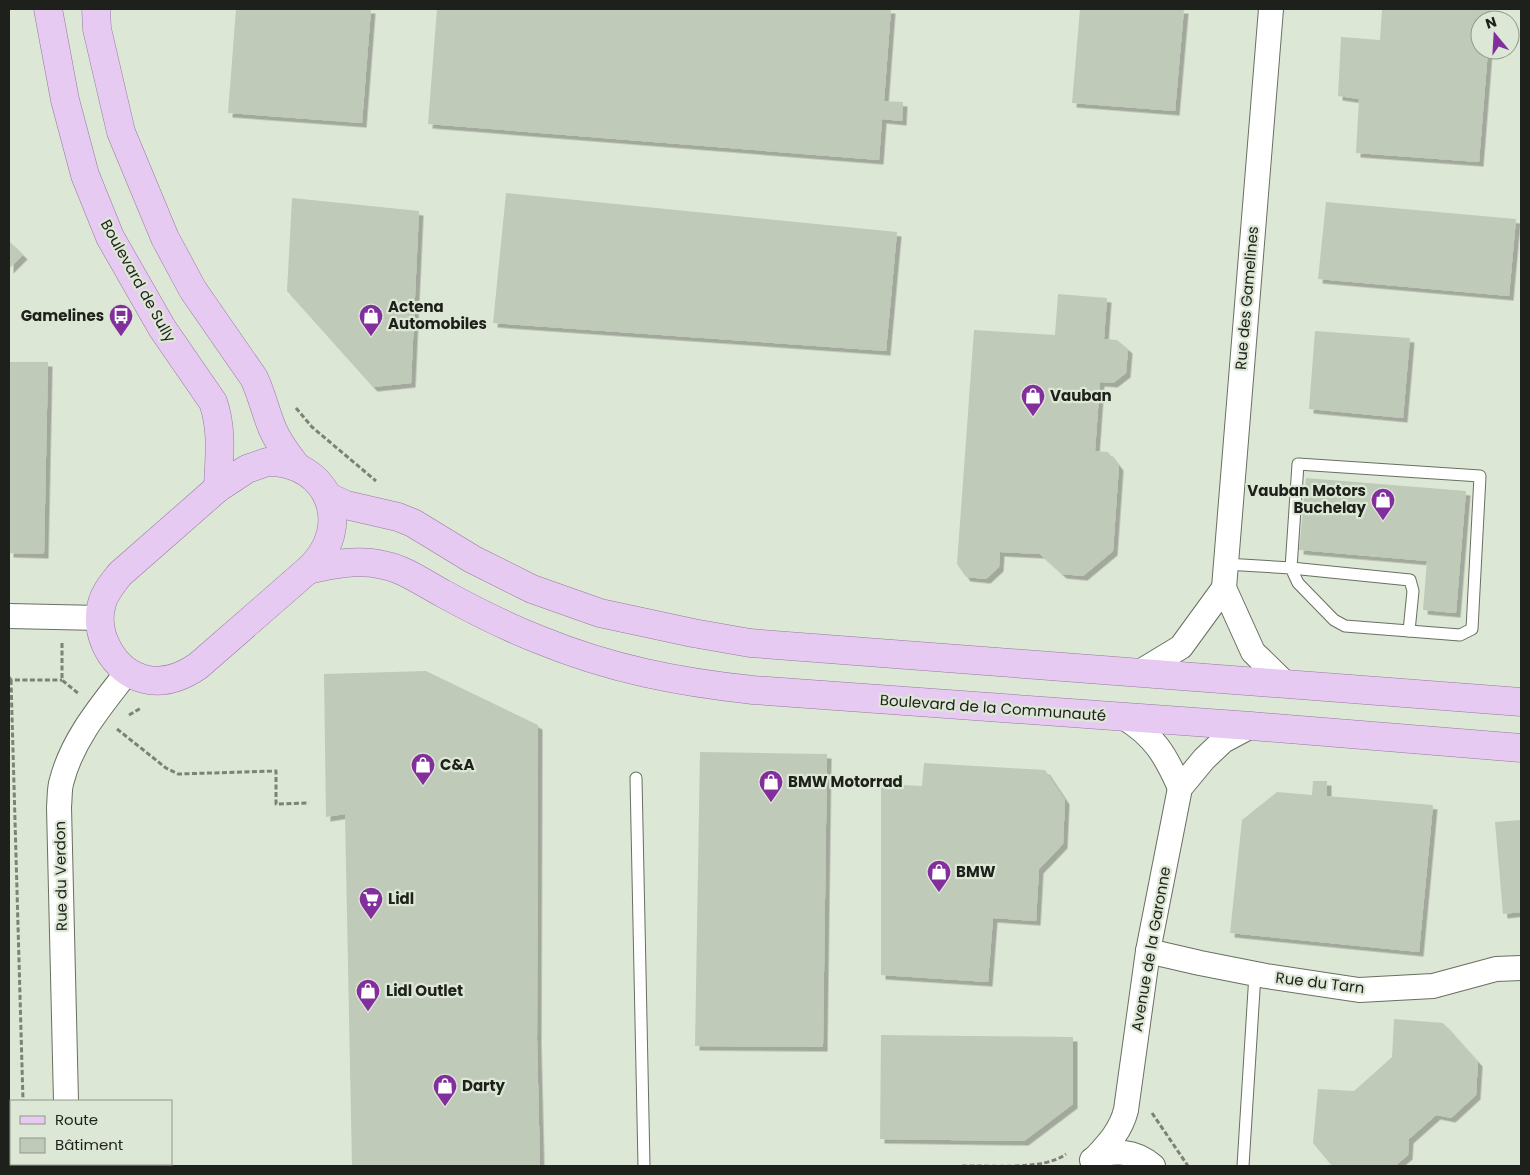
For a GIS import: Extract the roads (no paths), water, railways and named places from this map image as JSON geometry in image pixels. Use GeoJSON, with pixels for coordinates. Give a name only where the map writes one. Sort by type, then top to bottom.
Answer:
{"type":"FeatureCollection","features":[{"type":"Feature","properties":{"kind":"main road","name":"Boulevard de Sully"},"geometry":{"type":"LineString","coordinates":[[48,9],[65,100],[77,147],[85,174],[110,237],[162,328],[213,402],[220,438],[218,488]]}},
{"type":"Feature","properties":{"kind":"main road"},"geometry":{"type":"LineString","coordinates":[[96,9],[97,29],[120,132],[165,238],[193,290],[246,366],[260,392],[273,429],[286,453],[297,467]]}},
{"type":"Feature","properties":{"kind":"main road"},"geometry":{"type":"LineString","coordinates":[[328,497],[332,523],[328,544],[316,563],[198,666],[188,673],[172,679],[157,681],[142,679],[128,671],[115,660],[100,632],[100,618],[102,603],[108,590],[120,574],[218,488],[258,464],[277,462],[297,467],[311,476],[328,497],[352,507],[413,523],[472,558],[532,589],[600,613],[656,625],[750,643],[1521,702]]}},
{"type":"Feature","properties":{"kind":"main road","name":"Boulevard de la Communauté"},"geometry":{"type":"LineString","coordinates":[[308,570],[354,562],[393,567],[469,608],[539,640],[589,658],[665,678],[753,690],[1251,726],[1521,748]]}},
{"type":"Feature","properties":{"kind":"street","name":"Rue des Gamelines"},"geometry":{"type":"LineString","coordinates":[[1271,9],[1224,588],[1253,652],[1286,685]]}},
{"type":"Feature","properties":{"kind":"street"},"geometry":{"type":"LineString","coordinates":[[1138,673],[1181,647],[1224,588]]}},
{"type":"Feature","properties":{"kind":"street"},"geometry":{"type":"LineString","coordinates":[[9,616],[100,618]]}},
{"type":"Feature","properties":{"kind":"street","name":"Rue du Verdon"},"geometry":{"type":"LineString","coordinates":[[66,1100],[59,807],[61,781],[74,747],[97,710],[128,671]]}},
{"type":"Feature","properties":{"kind":"street"},"geometry":{"type":"LineString","coordinates":[[1123,717],[1138,726],[1161,750],[1180,788],[1204,759],[1223,741],[1251,726]]}},
{"type":"Feature","properties":{"kind":"street","name":"Avenue de la Garonne"},"geometry":{"type":"LineString","coordinates":[[1126,1110],[1148,950],[1180,788]]}},
{"type":"Feature","properties":{"kind":"street","name":"Rue du Tarn"},"geometry":{"type":"LineString","coordinates":[[1148,950],[1255,974],[1359,990],[1433,986],[1496,969],[1521,968]]}},
{"type":"Feature","properties":{"kind":"street"},"geometry":{"type":"LineString","coordinates":[[1089,1162],[1119,1129],[1126,1110]]}},
{"type":"Feature","properties":{"kind":"street"},"geometry":{"type":"LineString","coordinates":[[1126,1110],[1149,1163]]}},
{"type":"Feature","properties":{"kind":"street"},"geometry":{"type":"LineString","coordinates":[[1089,1162],[1109,1153],[1124,1152],[1149,1163]]}},
{"type":"Feature","properties":{"kind":"lane"},"geometry":{"type":"LineString","coordinates":[[1298,464],[1480,476],[1472,629],[1460,635],[1345,626],[1334,620],[1298,583],[1291,568],[1298,464]]}},
{"type":"Feature","properties":{"kind":"lane"},"geometry":{"type":"LineString","coordinates":[[1225,564],[1291,568],[1410,580],[1413,591],[1409,631]]}},
{"type":"Feature","properties":{"kind":"lane"},"geometry":{"type":"LineString","coordinates":[[636,778],[644,1166]]}},
{"type":"Feature","properties":{"kind":"lane"},"geometry":{"type":"LineString","coordinates":[[1243,1166],[1255,974]]}},
{"type":"Feature","properties":{"kind":"place","name":"Gamelines"},"geometry":{"type":"Point","coordinates":[121,337]}},
{"type":"Feature","properties":{"kind":"place","name":"Actena Automobiles"},"geometry":{"type":"Point","coordinates":[371,337]}},
{"type":"Feature","properties":{"kind":"place","name":"Vauban"},"geometry":{"type":"Point","coordinates":[1033,417]}},
{"type":"Feature","properties":{"kind":"place","name":"Vauban Motors Buchelay"},"geometry":{"type":"Point","coordinates":[1383,521]}},
{"type":"Feature","properties":{"kind":"place","name":"C&A"},"geometry":{"type":"Point","coordinates":[423,786]}},
{"type":"Feature","properties":{"kind":"place","name":"BMW Motorrad"},"geometry":{"type":"Point","coordinates":[771,803]}},
{"type":"Feature","properties":{"kind":"place","name":"BMW"},"geometry":{"type":"Point","coordinates":[939,893]}},
{"type":"Feature","properties":{"kind":"place","name":"Lidl"},"geometry":{"type":"Point","coordinates":[371,920]}},
{"type":"Feature","properties":{"kind":"place","name":"Lidl Outlet"},"geometry":{"type":"Point","coordinates":[368,1012]}},
{"type":"Feature","properties":{"kind":"place","name":"Darty"},"geometry":{"type":"Point","coordinates":[445,1107]}}]}
